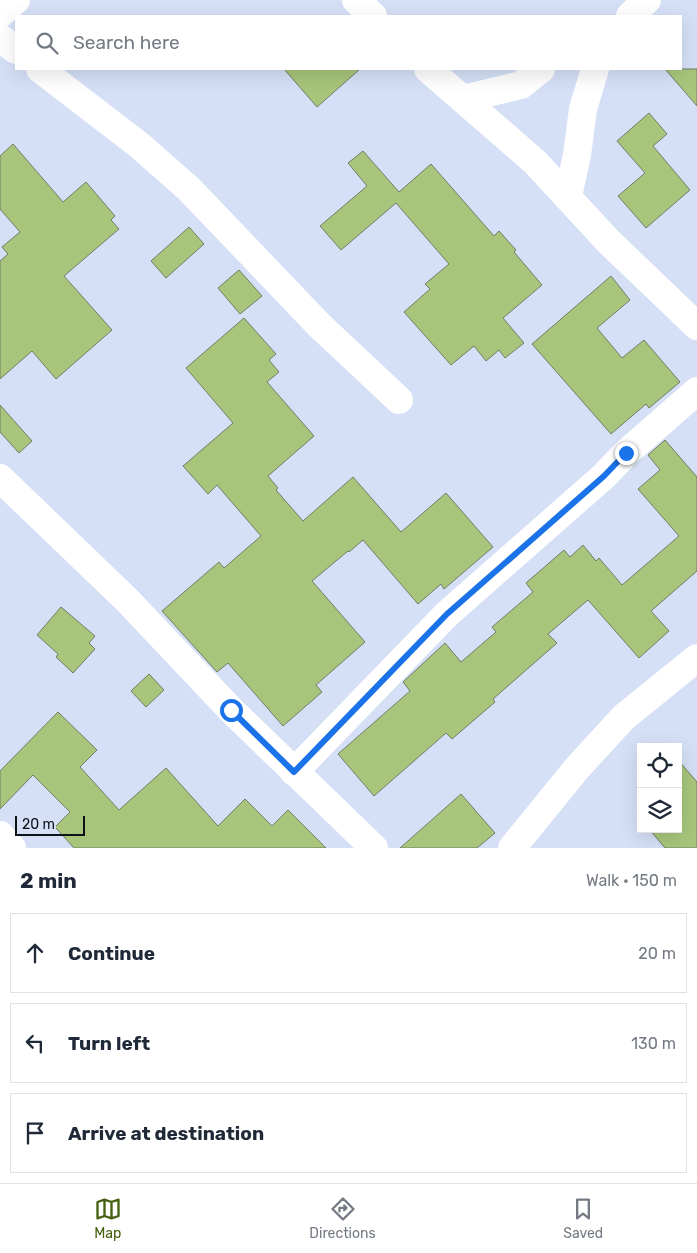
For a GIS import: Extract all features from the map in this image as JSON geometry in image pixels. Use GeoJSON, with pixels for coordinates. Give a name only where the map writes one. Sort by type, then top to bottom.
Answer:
{"type":"FeatureCollection","features":[{"type":"Feature","properties":{"kind":"street"},"geometry":{"type":"LineString","coordinates":[[0,14],[16,0]]}},
{"type":"Feature","properties":{"kind":"street"},"geometry":{"type":"LineString","coordinates":[[356,0],[372,15]]}},
{"type":"Feature","properties":{"kind":"street"},"geometry":{"type":"LineString","coordinates":[[0,38],[15,49]]}},
{"type":"Feature","properties":{"kind":"street"},"geometry":{"type":"LineString","coordinates":[[41,70],[171,172],[319,325],[399,400]]}},
{"type":"Feature","properties":{"kind":"street"},"geometry":{"type":"LineString","coordinates":[[429,70],[535,162],[609,242],[697,326]]}},
{"type":"Feature","properties":{"kind":"street"},"geometry":{"type":"LineString","coordinates":[[463,99],[521,84],[540,70]]}},
{"type":"Feature","properties":{"kind":"street"},"geometry":{"type":"LineString","coordinates":[[568,196],[577,155],[583,109],[595,70]]}},
{"type":"Feature","properties":{"kind":"street"},"geometry":{"type":"LineString","coordinates":[[294,772],[447,614],[604,476],[626,453],[697,390]]}},
{"type":"Feature","properties":{"kind":"street"},"geometry":{"type":"LineString","coordinates":[[0,478],[127,600],[231,710],[374,848]]}},
{"type":"Feature","properties":{"kind":"street"},"geometry":{"type":"LineString","coordinates":[[512,848],[578,766],[624,717],[697,658]]}},
{"type":"Feature","properties":{"kind":"street"},"geometry":{"type":"LineString","coordinates":[[0,836],[12,848]]}},
{"type":"Feature","properties":{"kind":"building"},"geometry":{"type":"Polygon","coordinates":[[[697,69],[697,106],[666,70],[697,69]]]}},
{"type":"Feature","properties":{"kind":"building"},"geometry":{"type":"Polygon","coordinates":[[[285,70],[359,70],[317,107],[285,70]]]}},
{"type":"Feature","properties":{"kind":"building"},"geometry":{"type":"Polygon","coordinates":[[[649,113],[667,134],[653,146],[690,190],[646,228],[618,196],[645,173],[617,141],[649,113]]]}},
{"type":"Feature","properties":{"kind":"building"},"geometry":{"type":"Polygon","coordinates":[[[13,144],[63,202],[86,182],[115,216],[111,220],[119,229],[64,276],[112,330],[56,379],[32,351],[0,379],[0,261],[8,254],[2,247],[20,232],[0,209],[0,156],[13,144]]]}},
{"type":"Feature","properties":{"kind":"building"},"geometry":{"type":"Polygon","coordinates":[[[363,151],[399,192],[431,164],[494,236],[499,231],[542,285],[503,318],[524,343],[505,358],[499,350],[486,361],[474,346],[451,365],[404,312],[430,289],[425,284],[449,264],[396,203],[341,250],[320,226],[367,186],[348,163],[363,151]]]}},
{"type":"Feature","properties":{"kind":"building"},"geometry":{"type":"Polygon","coordinates":[[[189,227],[204,244],[166,278],[151,261],[189,227]]]}},
{"type":"Feature","properties":{"kind":"building"},"geometry":{"type":"Polygon","coordinates":[[[239,270],[262,296],[240,314],[218,288],[239,270]]]}},
{"type":"Feature","properties":{"kind":"building"},"geometry":{"type":"Polygon","coordinates":[[[611,276],[630,300],[597,328],[622,358],[644,340],[680,382],[649,408],[646,404],[611,434],[532,344],[611,276]]]}},
{"type":"Feature","properties":{"kind":"building"},"geometry":{"type":"Polygon","coordinates":[[[244,318],[276,354],[269,360],[279,372],[267,382],[314,436],[268,476],[278,488],[276,490],[303,521],[353,477],[401,532],[446,493],[493,547],[444,589],[441,584],[418,604],[363,540],[312,581],[365,642],[316,685],[322,692],[283,726],[228,663],[217,672],[162,611],[219,562],[224,568],[261,536],[217,485],[208,494],[183,466],[233,423],[186,368],[244,318]]]}},
{"type":"Feature","properties":{"kind":"building"},"geometry":{"type":"Polygon","coordinates":[[[0,405],[32,441],[19,453],[0,432],[0,405]]]}},
{"type":"Feature","properties":{"kind":"building"},"geometry":{"type":"Polygon","coordinates":[[[665,440],[697,477],[697,571],[651,611],[669,631],[639,658],[588,600],[548,634],[557,643],[493,699],[495,702],[452,739],[446,733],[374,796],[338,754],[410,691],[403,682],[445,643],[461,662],[496,632],[492,627],[533,592],[526,583],[564,550],[570,557],[583,545],[596,561],[599,558],[622,585],[679,536],[638,489],[660,470],[648,455],[665,440]]]}},
{"type":"Feature","properties":{"kind":"building"},"geometry":{"type":"Polygon","coordinates":[[[61,607],[95,636],[89,643],[95,649],[73,673],[56,657],[58,654],[37,635],[61,607]]]}},
{"type":"Feature","properties":{"kind":"building"},"geometry":{"type":"Polygon","coordinates":[[[149,674],[164,690],[146,707],[131,691],[149,674]]]}},
{"type":"Feature","properties":{"kind":"building"},"geometry":{"type":"Polygon","coordinates":[[[58,712],[97,750],[80,767],[119,810],[166,768],[218,826],[245,799],[272,826],[288,810],[326,848],[74,848],[55,827],[70,812],[33,775],[0,809],[0,771],[58,712]]]}},
{"type":"Feature","properties":{"kind":"building"},"geometry":{"type":"Polygon","coordinates":[[[682,765],[697,782],[697,848],[665,848],[652,833],[682,833],[682,765]]]}},
{"type":"Feature","properties":{"kind":"building"},"geometry":{"type":"Polygon","coordinates":[[[461,794],[495,833],[477,848],[400,848],[461,794]]]}},
{"type":"Feature","properties":{"kind":"route"},"geometry":{"type":"LineString","coordinates":[[231,710],[294,772],[447,614],[604,476],[626,453]]}}]}
